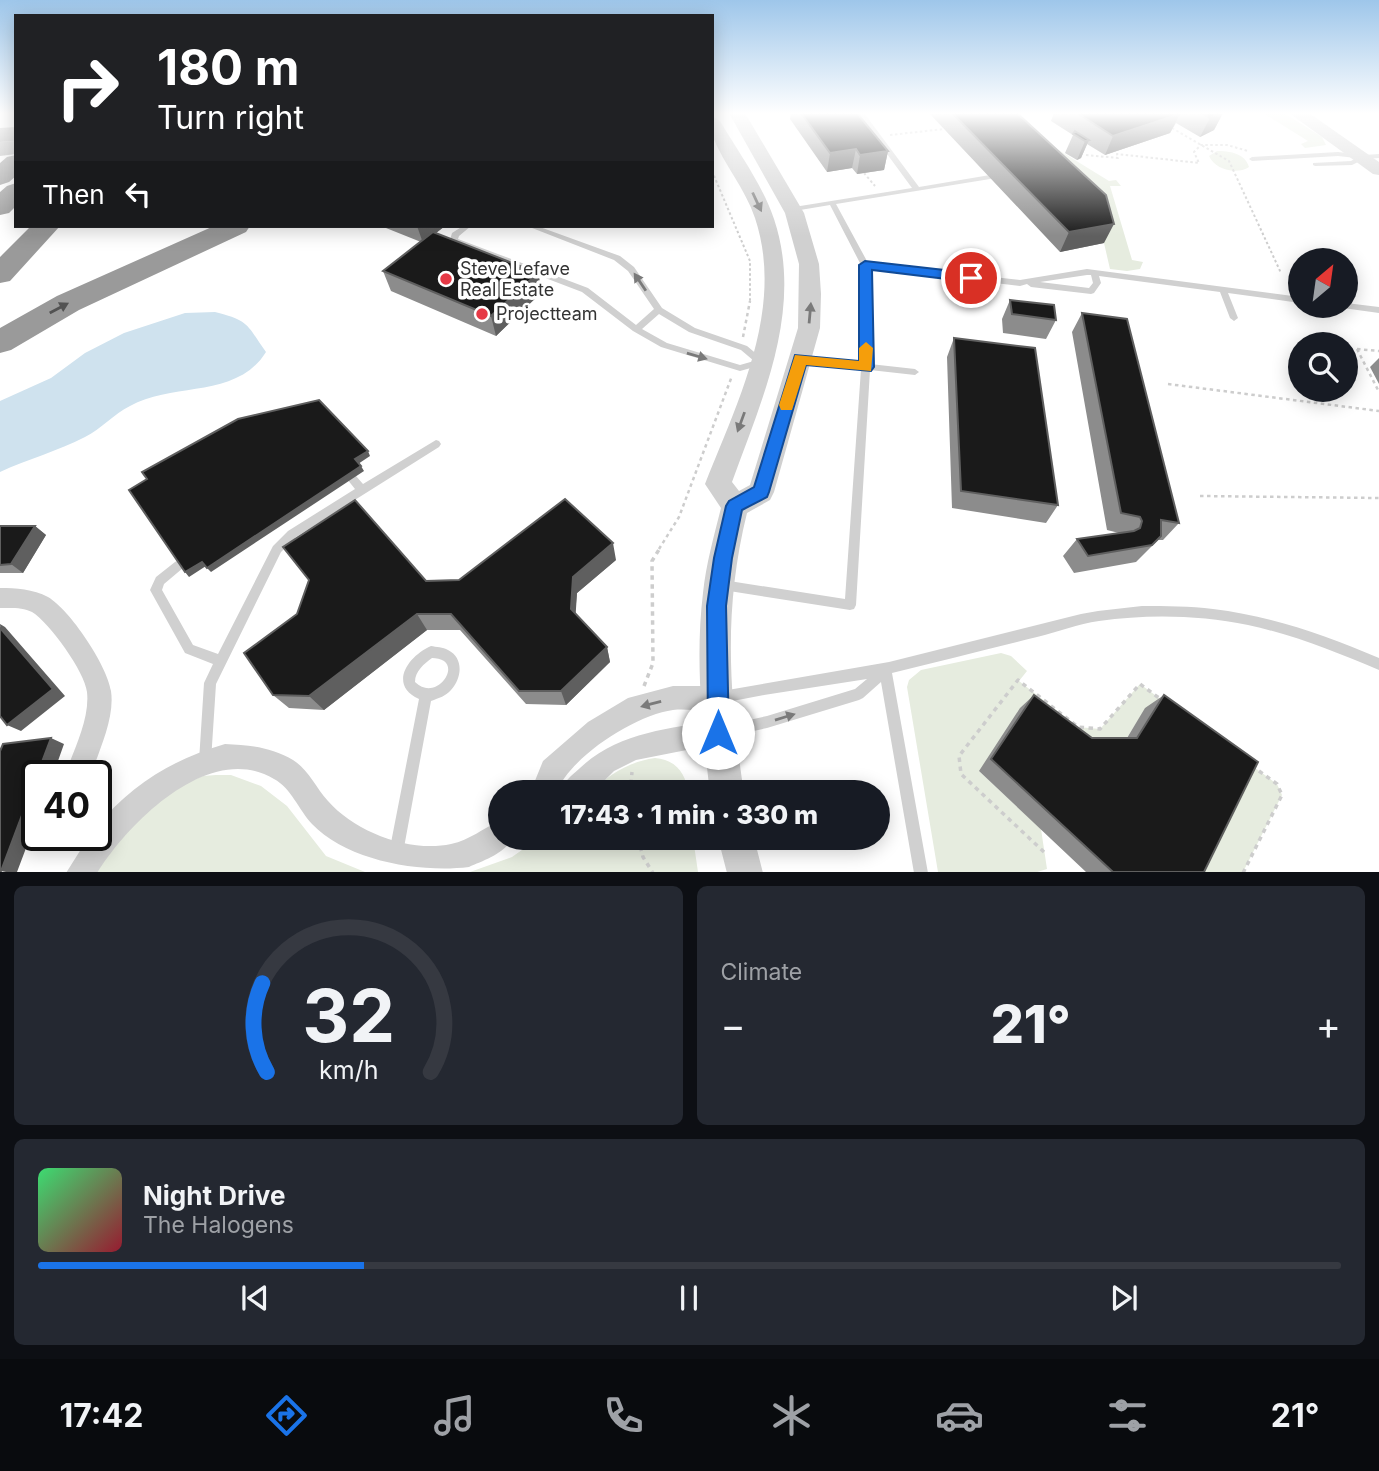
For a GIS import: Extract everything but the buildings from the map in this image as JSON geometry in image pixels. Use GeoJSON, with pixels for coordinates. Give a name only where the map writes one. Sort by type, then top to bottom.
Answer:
{"type":"FeatureCollection","features":[{"type":"Feature","properties":{"kind":"highway"},"geometry":{"type":"LineString","coordinates":[[0,207],[6,155]]}},
{"type":"Feature","properties":{"kind":"highway"},"geometry":{"type":"LineString","coordinates":[[0,245],[16,228]]}},
{"type":"Feature","properties":{"kind":"highway"},"geometry":{"type":"LineString","coordinates":[[0,274],[44,228]]}},
{"type":"Feature","properties":{"kind":"highway"},"geometry":{"type":"LineString","coordinates":[[0,342],[68,303],[232,228]]}},
{"type":"Feature","properties":{"kind":"street"},"geometry":{"type":"LineString","coordinates":[[725,780],[718,733],[716,606],[735,506],[718,484],[762,362],[771,330],[775,284],[772,247],[755,197],[730,154]]}},
{"type":"Feature","properties":{"kind":"street"},"geometry":{"type":"LineString","coordinates":[[735,506],[761,492],[809,327],[812,282],[807,245],[794,209],[761,154]]}},
{"type":"Feature","properties":{"kind":"street"},"geometry":{"type":"LineString","coordinates":[[1374,154],[1379,170]]}},
{"type":"Feature","properties":{"kind":"street"},"geometry":{"type":"LineString","coordinates":[[0,598],[15,598],[43,607],[90,665],[99,688],[98,707],[82,760]]}},
{"type":"Feature","properties":{"kind":"street"},"geometry":{"type":"LineString","coordinates":[[548,780],[552,770],[597,731],[637,707],[673,698],[718,698]]}},
{"type":"Feature","properties":{"kind":"street"},"geometry":{"type":"LineString","coordinates":[[586,780],[605,762],[634,748],[718,733]]}},
{"type":"Feature","properties":{"kind":"street"},"geometry":{"type":"LineString","coordinates":[[112,822],[148,794],[192,767],[217,757],[243,756],[264,760],[284,769],[324,817],[354,837],[387,853],[439,860],[488,844]]}},
{"type":"Feature","properties":{"kind":"street"},"geometry":{"type":"LineString","coordinates":[[739,850],[745,872]]}},
{"type":"Feature","properties":{"kind":"street"},"geometry":{"type":"LineString","coordinates":[[80,872],[91,851]]}},
{"type":"Feature","properties":{"kind":"lane"},"geometry":{"type":"LineString","coordinates":[[889,154],[917,189]]}},
{"type":"Feature","properties":{"kind":"lane"},"geometry":{"type":"LineString","coordinates":[[1251,156],[1374,154]]}},
{"type":"Feature","properties":{"kind":"lane"},"geometry":{"type":"LineString","coordinates":[[1315,164],[1352,163],[1374,154]]}},
{"type":"Feature","properties":{"kind":"lane"},"geometry":{"type":"LineString","coordinates":[[794,209],[990,177]]}},
{"type":"Feature","properties":{"kind":"lane"},"geometry":{"type":"LineString","coordinates":[[719,584],[850,605],[866,367],[865,265],[832,203]]}},
{"type":"Feature","properties":{"kind":"lane"},"geometry":{"type":"LineString","coordinates":[[464,228],[455,234],[454,240],[585,290],[636,330],[664,345],[735,367],[762,362]]}},
{"type":"Feature","properties":{"kind":"lane"},"geometry":{"type":"LineString","coordinates":[[536,228],[617,258],[631,269],[659,310],[692,330],[744,348],[762,362]]}},
{"type":"Feature","properties":{"kind":"lane"},"geometry":{"type":"LineString","coordinates":[[865,265],[1091,291],[1097,283],[1094,273]]}},
{"type":"Feature","properties":{"kind":"lane"},"geometry":{"type":"LineString","coordinates":[[1020,283],[1094,273],[1288,298]]}},
{"type":"Feature","properties":{"kind":"lane"},"geometry":{"type":"LineString","coordinates":[[1223,290],[1234,318]]}},
{"type":"Feature","properties":{"kind":"lane"},"geometry":{"type":"LineString","coordinates":[[1358,307],[1379,310]]}},
{"type":"Feature","properties":{"kind":"lane"},"geometry":{"type":"LineString","coordinates":[[636,330],[659,310]]}},
{"type":"Feature","properties":{"kind":"lane"},"geometry":{"type":"LineString","coordinates":[[800,359],[915,372]]}},
{"type":"Feature","properties":{"kind":"lane"},"geometry":{"type":"LineString","coordinates":[[205,762],[210,682],[285,540],[436,444]]}},
{"type":"Feature","properties":{"kind":"lane"},"geometry":{"type":"LineString","coordinates":[[352,479],[362,490]]}},
{"type":"Feature","properties":{"kind":"lane"},"geometry":{"type":"LineString","coordinates":[[180,565],[160,581],[156,590],[189,649],[221,661]]}},
{"type":"Feature","properties":{"kind":"lane"},"geometry":{"type":"LineString","coordinates":[[718,698],[762,688],[885,669],[1103,615],[1167,610],[1215,612],[1269,623],[1330,643],[1379,664]]}},
{"type":"Feature","properties":{"kind":"lane"},"geometry":{"type":"LineString","coordinates":[[718,733],[766,722],[859,694],[885,669]]}},
{"type":"Feature","properties":{"kind":"lane"},"geometry":{"type":"LineString","coordinates":[[885,669],[921,872]]}},
{"type":"Feature","properties":{"kind":"lane"},"geometry":{"type":"LineString","coordinates":[[396,854],[426,695]]}},
{"type":"Feature","properties":{"kind":"path"},"geometry":{"type":"LineString","coordinates":[[1086,155],[1118,158],[1117,154],[1199,163],[1195,154]]}},
{"type":"Feature","properties":{"kind":"path"},"geometry":{"type":"LineString","coordinates":[[1216,154],[1229,161],[1280,273]]}},
{"type":"Feature","properties":{"kind":"path"},"geometry":{"type":"LineString","coordinates":[[1246,154],[1251,156]]}},
{"type":"Feature","properties":{"kind":"path"},"geometry":{"type":"LineString","coordinates":[[864,173],[875,186],[884,185]]}},
{"type":"Feature","properties":{"kind":"path"},"geometry":{"type":"LineString","coordinates":[[714,176],[750,261],[750,306],[743,337],[744,348]]}},
{"type":"Feature","properties":{"kind":"path"},"geometry":{"type":"LineString","coordinates":[[1379,351],[1357,349],[1379,392]]}},
{"type":"Feature","properties":{"kind":"path"},"geometry":{"type":"LineString","coordinates":[[637,707],[653,663],[652,561],[679,517],[735,367]]}},
{"type":"Feature","properties":{"kind":"path"},"geometry":{"type":"LineString","coordinates":[[1168,384],[1379,411]]}},
{"type":"Feature","properties":{"kind":"path"},"geometry":{"type":"LineString","coordinates":[[1200,496],[1379,498]]}},
{"type":"Feature","properties":{"kind":"path"},"geometry":{"type":"LineString","coordinates":[[1044,852],[961,774],[959,756],[1018,680],[1078,727],[1100,729],[1140,684],[1161,700]]}},
{"type":"Feature","properties":{"kind":"path"},"geometry":{"type":"LineString","coordinates":[[631,780],[634,748]]}},
{"type":"Feature","properties":{"kind":"path"},"geometry":{"type":"LineString","coordinates":[[1244,872],[1282,795],[1277,784],[1245,761]]}},
{"type":"Feature","properties":{"kind":"path"},"geometry":{"type":"LineString","coordinates":[[641,850],[652,872]]}},
{"type":"Feature","properties":{"kind":"shaded area"},"geometry":{"type":"Polygon","coordinates":[[[1039,154],[1065,154],[1109,181],[1116,180],[1121,186],[1110,186],[1132,260],[1143,262],[1140,269],[1110,269],[1104,243],[1039,154]]]}},
{"type":"Feature","properties":{"kind":"shaded area"},"geometry":{"type":"Polygon","coordinates":[[[1235,154],[1244,159],[1249,167],[1239,171],[1227,170],[1216,165],[1209,156],[1235,154]]]}},
{"type":"Feature","properties":{"kind":"shaded area"},"geometry":{"type":"Polygon","coordinates":[[[1001,653],[1011,656],[1027,671],[1019,681],[1078,727],[1100,729],[1140,684],[1277,784],[1282,795],[1243,872],[1185,872],[1146,708],[1119,750],[979,771],[1041,829],[1047,869],[1037,872],[938,872],[907,687],[909,680],[921,670],[1001,653]]]}},
{"type":"Feature","properties":{"kind":"shaded area"},"geometry":{"type":"Polygon","coordinates":[[[662,759],[679,769],[685,780],[605,780],[619,770],[636,763],[662,759]]]}},
{"type":"Feature","properties":{"kind":"shaded area"},"geometry":{"type":"Polygon","coordinates":[[[231,775],[261,786],[287,806],[326,856],[365,872],[91,872],[109,851],[112,851],[112,847],[157,795],[203,776],[231,775]]]}},
{"type":"Feature","properties":{"kind":"shaded area"},"geometry":{"type":"Polygon","coordinates":[[[522,850],[695,850],[698,872],[470,872],[512,857],[522,850]]]}},
{"type":"Feature","properties":{"kind":"water"},"geometry":{"type":"Polygon","coordinates":[[[215,312],[241,321],[255,335],[266,352],[254,367],[239,377],[222,383],[166,394],[130,406],[85,437],[0,472],[0,401],[51,378],[85,353],[124,333],[185,313],[215,312]]]}},
{"type":"Feature","properties":{"kind":"slow traffic"},"geometry":{"type":"LineString","coordinates":[[787,405],[800,359],[866,367],[866,348]]}},
{"type":"Feature","properties":{"kind":"place","name":"Steve Lefave Real Estate"},"geometry":{"type":"Point","coordinates":[446,279]}},
{"type":"Feature","properties":{"kind":"place","name":"Projectteam"},"geometry":{"type":"Point","coordinates":[482,314]}},
{"type":"Feature","properties":{"kind":"route"},"geometry":{"type":"LineString","coordinates":[[718,733],[716,606],[723,558],[735,506],[761,492],[800,359],[866,367],[865,265],[971,278]]}}]}
